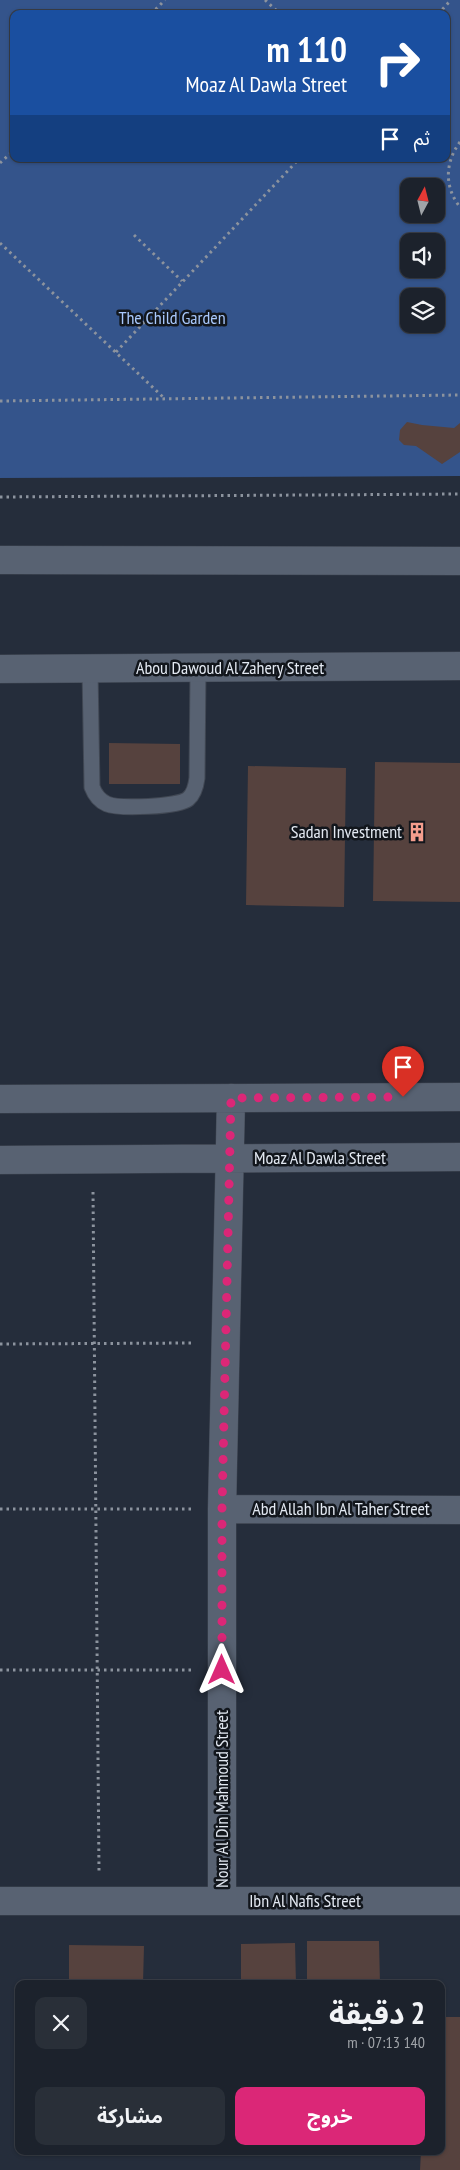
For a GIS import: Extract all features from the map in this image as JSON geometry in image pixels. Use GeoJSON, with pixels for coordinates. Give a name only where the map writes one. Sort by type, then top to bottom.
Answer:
{"type":"FeatureCollection","features":[{"type":"Feature","properties":{"kind":"street"},"geometry":{"type":"LineString","coordinates":[[0,560],[460,561]]}},
{"type":"Feature","properties":{"kind":"street","name":"Abou Dawoud Al Zahery Street"},"geometry":{"type":"LineString","coordinates":[[0,669],[460,666]]}},
{"type":"Feature","properties":{"kind":"street"},"geometry":{"type":"LineString","coordinates":[[0,1099],[460,1097]]}},
{"type":"Feature","properties":{"kind":"street","name":"Nour Al Din Mahmoud Street"},"geometry":{"type":"LineString","coordinates":[[222,1901],[222,1509],[231,1098]]}},
{"type":"Feature","properties":{"kind":"street","name":"Moaz Al Dawla Street"},"geometry":{"type":"LineString","coordinates":[[0,1160],[460,1157]]}},
{"type":"Feature","properties":{"kind":"street","name":"Abd Allah Ibn Al Taher Street"},"geometry":{"type":"LineString","coordinates":[[222,1509],[460,1510]]}},
{"type":"Feature","properties":{"kind":"street","name":"Ibn Al Nafis Street"},"geometry":{"type":"LineString","coordinates":[[0,1901],[460,1901]]}},
{"type":"Feature","properties":{"kind":"lane"},"geometry":{"type":"LineString","coordinates":[[90,669],[92,787],[101,800],[116,806],[173,805],[182,803],[190,798],[197,778],[198,668]]}},
{"type":"Feature","properties":{"kind":"path"},"geometry":{"type":"LineString","coordinates":[[155,10],[164,0]]}},
{"type":"Feature","properties":{"kind":"path"},"geometry":{"type":"LineString","coordinates":[[265,0],[276,10]]}},
{"type":"Feature","properties":{"kind":"path"},"geometry":{"type":"LineString","coordinates":[[442,10],[451,0]]}},
{"type":"Feature","properties":{"kind":"path"},"geometry":{"type":"LineString","coordinates":[[450,161],[454,150],[460,142]]}},
{"type":"Feature","properties":{"kind":"path"},"geometry":{"type":"LineString","coordinates":[[0,164],[10,154]]}},
{"type":"Feature","properties":{"kind":"path"},"geometry":{"type":"LineString","coordinates":[[116,352],[296,162]]}},
{"type":"Feature","properties":{"kind":"path"},"geometry":{"type":"LineString","coordinates":[[450,162],[448,184],[454,200],[460,207]]}},
{"type":"Feature","properties":{"kind":"path"},"geometry":{"type":"LineString","coordinates":[[134,236],[182,281]]}},
{"type":"Feature","properties":{"kind":"path"},"geometry":{"type":"LineString","coordinates":[[0,243],[163,397]]}},
{"type":"Feature","properties":{"kind":"path"},"geometry":{"type":"LineString","coordinates":[[0,401],[163,397],[460,395]]}},
{"type":"Feature","properties":{"kind":"path"},"geometry":{"type":"LineString","coordinates":[[0,497],[460,494]]}},
{"type":"Feature","properties":{"kind":"path"},"geometry":{"type":"LineString","coordinates":[[93,1159],[99,1901]]}},
{"type":"Feature","properties":{"kind":"path"},"geometry":{"type":"LineString","coordinates":[[0,1344],[226,1343]]}},
{"type":"Feature","properties":{"kind":"path"},"geometry":{"type":"LineString","coordinates":[[0,1509],[222,1509]]}},
{"type":"Feature","properties":{"kind":"path"},"geometry":{"type":"LineString","coordinates":[[0,1670],[222,1670]]}},
{"type":"Feature","properties":{"kind":"green space","name":"The Child Garden"},"geometry":{"type":"Polygon","coordinates":[[[0,0],[460,0],[460,476],[0,478],[0,0]]]}},
{"type":"Feature","properties":{"kind":"building"},"geometry":{"type":"Polygon","coordinates":[[[407,422],[454,428],[460,423],[460,452],[442,464],[416,446],[404,445],[399,440],[400,430],[407,422]]]}},
{"type":"Feature","properties":{"kind":"building"},"geometry":{"type":"Polygon","coordinates":[[[109,743],[180,744],[180,784],[109,784],[109,743]]]}},
{"type":"Feature","properties":{"kind":"building","name":"Sadan Investment"},"geometry":{"type":"Polygon","coordinates":[[[375,762],[460,763],[460,902],[373,901],[375,762]]]}},
{"type":"Feature","properties":{"kind":"building"},"geometry":{"type":"Polygon","coordinates":[[[248,766],[346,768],[344,907],[246,905],[248,766]]]}},
{"type":"Feature","properties":{"kind":"building"},"geometry":{"type":"Polygon","coordinates":[[[307,1941],[379,1941],[380,1980],[307,1980],[307,1941]]]}},
{"type":"Feature","properties":{"kind":"building"},"geometry":{"type":"Polygon","coordinates":[[[295,1943],[296,1980],[241,1980],[241,1944],[295,1943]]]}},
{"type":"Feature","properties":{"kind":"building"},"geometry":{"type":"Polygon","coordinates":[[[69,1945],[144,1946],[143,1980],[69,1980],[69,1945]]]}},
{"type":"Feature","properties":{"kind":"building"},"geometry":{"type":"Polygon","coordinates":[[[445,2017],[460,2017],[460,2170],[420,2170],[421,2155],[445,2155],[445,2017]]]}},
{"type":"Feature","properties":{"kind":"place","name":"Sadan Investment"},"geometry":{"type":"Point","coordinates":[417,832]}},
{"type":"Feature","properties":{"kind":"route"},"geometry":{"type":"LineString","coordinates":[[222,1670],[222,1509],[231,1098],[403,1097]]}}]}
